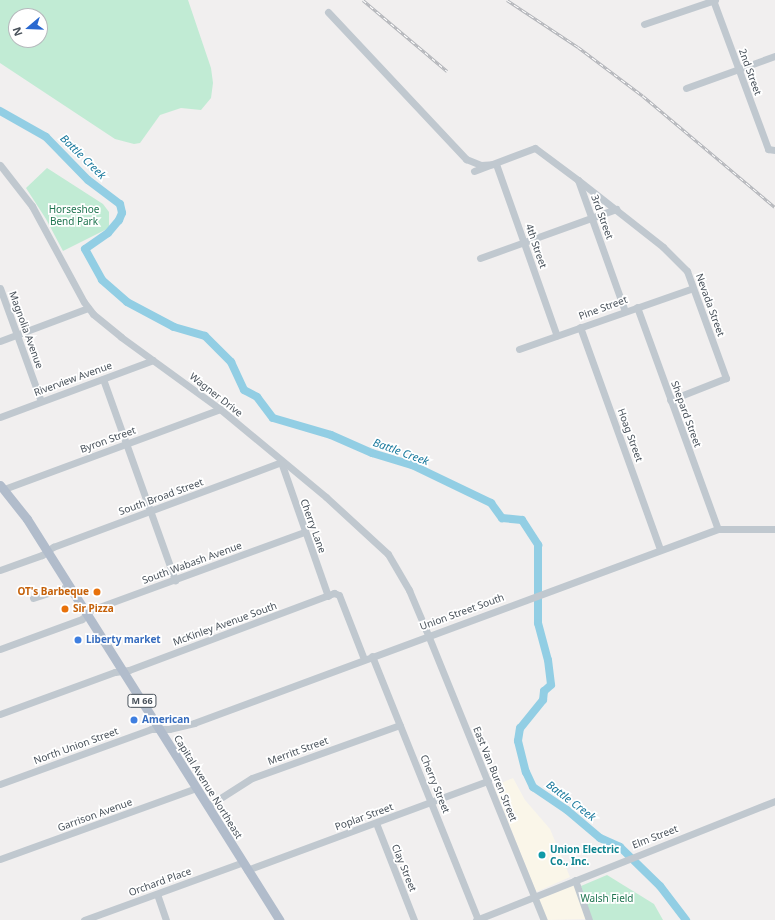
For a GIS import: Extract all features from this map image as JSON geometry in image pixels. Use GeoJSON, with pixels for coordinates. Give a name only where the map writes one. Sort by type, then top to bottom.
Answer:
{"type":"FeatureCollection","features":[{"type":"Feature","properties":{"kind":"main road","name":"Capital Avenue Northeast"},"geometry":{"type":"LineString","coordinates":[[2,487],[47,551],[280,920]]}},
{"type":"Feature","properties":{"kind":"street"},"geometry":{"type":"LineString","coordinates":[[644,24],[714,0]]}},
{"type":"Feature","properties":{"kind":"street","name":"2nd Street"},"geometry":{"type":"LineString","coordinates":[[714,0],[738,69],[772,150]]}},
{"type":"Feature","properties":{"kind":"street"},"geometry":{"type":"LineString","coordinates":[[328,12],[466,159],[481,165],[496,164]]}},
{"type":"Feature","properties":{"kind":"street"},"geometry":{"type":"LineString","coordinates":[[686,88],[775,56]]}},
{"type":"Feature","properties":{"kind":"street"},"geometry":{"type":"LineString","coordinates":[[474,171],[496,164],[527,149],[535,148],[578,180]]}},
{"type":"Feature","properties":{"kind":"street","name":"4th Street"},"geometry":{"type":"LineString","coordinates":[[496,164],[525,242],[557,336]]}},
{"type":"Feature","properties":{"kind":"street","name":"Wagner Drive"},"geometry":{"type":"LineString","coordinates":[[0,165],[32,206],[88,308],[121,337],[220,409],[281,462],[326,497],[388,554],[409,590],[428,635]]}},
{"type":"Feature","properties":{"kind":"street","name":"Nevada Street"},"geometry":{"type":"LineString","coordinates":[[578,180],[616,209],[680,262],[693,288],[726,378],[670,400]]}},
{"type":"Feature","properties":{"kind":"street","name":"3rd Street"},"geometry":{"type":"LineString","coordinates":[[578,180],[625,311]]}},
{"type":"Feature","properties":{"kind":"street"},"geometry":{"type":"LineString","coordinates":[[480,258],[616,209]]}},
{"type":"Feature","properties":{"kind":"street","name":"Magnolia Avenue"},"geometry":{"type":"LineString","coordinates":[[0,288],[41,401]]}},
{"type":"Feature","properties":{"kind":"street","name":"Pine Street"},"geometry":{"type":"LineString","coordinates":[[519,349],[693,288]]}},
{"type":"Feature","properties":{"kind":"street","name":"Shepard Street"},"geometry":{"type":"LineString","coordinates":[[637,307],[718,529]]}},
{"type":"Feature","properties":{"kind":"street"},"geometry":{"type":"LineString","coordinates":[[0,341],[88,308]]}},
{"type":"Feature","properties":{"kind":"street","name":"Hoag Street"},"geometry":{"type":"LineString","coordinates":[[580,327],[660,549]]}},
{"type":"Feature","properties":{"kind":"street","name":"Riverview Avenue"},"geometry":{"type":"LineString","coordinates":[[0,417],[153,360]]}},
{"type":"Feature","properties":{"kind":"street"},"geometry":{"type":"LineString","coordinates":[[103,379],[175,580]]}},
{"type":"Feature","properties":{"kind":"street","name":"Byron Street"},"geometry":{"type":"LineString","coordinates":[[2,487],[126,444],[220,409]]}},
{"type":"Feature","properties":{"kind":"street","name":"South Broad Street"},"geometry":{"type":"LineString","coordinates":[[0,570],[281,462]]}},
{"type":"Feature","properties":{"kind":"street","name":"Cherry Lane"},"geometry":{"type":"LineString","coordinates":[[281,462],[304,532],[331,595]]}},
{"type":"Feature","properties":{"kind":"street","name":"Union Street South"},"geometry":{"type":"LineString","coordinates":[[159,729],[194,723],[660,549],[718,529],[775,529]]}},
{"type":"Feature","properties":{"kind":"street","name":"South Wabash Avenue"},"geometry":{"type":"LineString","coordinates":[[0,649],[82,620],[91,610],[304,532]]}},
{"type":"Feature","properties":{"kind":"street"},"geometry":{"type":"LineString","coordinates":[[33,598],[69,586]]}},
{"type":"Feature","properties":{"kind":"street"},"geometry":{"type":"LineString","coordinates":[[331,595],[339,595],[364,659]]}},
{"type":"Feature","properties":{"kind":"street","name":"McKinley Avenue South"},"geometry":{"type":"LineString","coordinates":[[0,714],[122,671],[129,670],[331,595]]}},
{"type":"Feature","properties":{"kind":"street","name":"East Van Buren Street"},"geometry":{"type":"LineString","coordinates":[[428,635],[544,920]]}},
{"type":"Feature","properties":{"kind":"street","name":"Cherry Street"},"geometry":{"type":"LineString","coordinates":[[372,656],[477,920]]}},
{"type":"Feature","properties":{"kind":"street","name":"Merritt Street"},"geometry":{"type":"LineString","coordinates":[[208,806],[252,778],[400,725]]}},
{"type":"Feature","properties":{"kind":"street","name":"North Union Street"},"geometry":{"type":"LineString","coordinates":[[0,784],[151,729],[159,729]]}},
{"type":"Feature","properties":{"kind":"street","name":"Poplar Street"},"geometry":{"type":"LineString","coordinates":[[245,866],[376,823],[488,781]]}},
{"type":"Feature","properties":{"kind":"street","name":"Garrison Avenue"},"geometry":{"type":"LineString","coordinates":[[0,859],[196,788]]}},
{"type":"Feature","properties":{"kind":"street","name":"Elm Street"},"geometry":{"type":"LineString","coordinates":[[477,920],[598,870],[775,801]]}},
{"type":"Feature","properties":{"kind":"street","name":"Clay Street"},"geometry":{"type":"LineString","coordinates":[[376,823],[414,920]]}},
{"type":"Feature","properties":{"kind":"street","name":"Orchard Place"},"geometry":{"type":"LineString","coordinates":[[84,920],[157,894],[245,866]]}},
{"type":"Feature","properties":{"kind":"street"},"geometry":{"type":"LineString","coordinates":[[575,880],[589,920]]}},
{"type":"Feature","properties":{"kind":"street"},"geometry":{"type":"LineString","coordinates":[[157,894],[166,920]]}},
{"type":"Feature","properties":{"kind":"shaded area"},"geometry":{"type":"Polygon","coordinates":[[[513,778],[525,800],[550,829],[570,877],[536,892],[494,786],[513,778]]]}},
{"type":"Feature","properties":{"kind":"shaded area"},"geometry":{"type":"Polygon","coordinates":[[[574,885],[586,919],[547,920],[539,899],[574,885]]]}},
{"type":"Feature","properties":{"kind":"green space"},"geometry":{"type":"Polygon","coordinates":[[[0,0],[188,0],[211,68],[213,83],[211,98],[201,110],[181,108],[160,115],[140,143],[134,144],[115,139],[0,63],[0,0]]]}},
{"type":"Feature","properties":{"kind":"green space","name":"Horseshoe Bend Park"},"geometry":{"type":"Polygon","coordinates":[[[47,168],[103,204],[109,212],[109,228],[63,251],[46,219],[26,188],[47,168]]]}},
{"type":"Feature","properties":{"kind":"green space","name":"Walsh Field"},"geometry":{"type":"Polygon","coordinates":[[[607,875],[654,904],[663,920],[592,920],[581,886],[607,875]]]}},
{"type":"Feature","properties":{"kind":"waterway","name":"Battle Creek"},"geometry":{"type":"LineString","coordinates":[[0,111],[46,137],[88,180],[120,204],[122,213],[119,220],[108,233],[85,249],[102,280],[127,302],[174,327],[205,336],[231,362],[244,390],[257,397],[273,418],[331,435],[372,453],[412,465],[491,503],[502,518],[522,520],[538,545],[538,623],[548,660],[551,685],[544,691],[543,700],[520,728],[518,741],[526,772],[533,787],[567,810],[600,838],[620,847],[660,886],[686,920]]}},
{"type":"Feature","properties":{"kind":"railway"},"geometry":{"type":"LineString","coordinates":[[363,0],[447,71]]}},
{"type":"Feature","properties":{"kind":"railway"},"geometry":{"type":"LineString","coordinates":[[507,0],[578,47],[643,96],[775,207]]}},
{"type":"Feature","properties":{"kind":"place","name":"OT's Barbeque"},"geometry":{"type":"Point","coordinates":[97,592]}},
{"type":"Feature","properties":{"kind":"place","name":"Sir Pizza"},"geometry":{"type":"Point","coordinates":[65,609]}},
{"type":"Feature","properties":{"kind":"place","name":"Liberty market"},"geometry":{"type":"Point","coordinates":[78,640]}},
{"type":"Feature","properties":{"kind":"place","name":"American"},"geometry":{"type":"Point","coordinates":[134,720]}},
{"type":"Feature","properties":{"kind":"place","name":"Union Electric Co., Inc."},"geometry":{"type":"Point","coordinates":[542,855]}}]}
